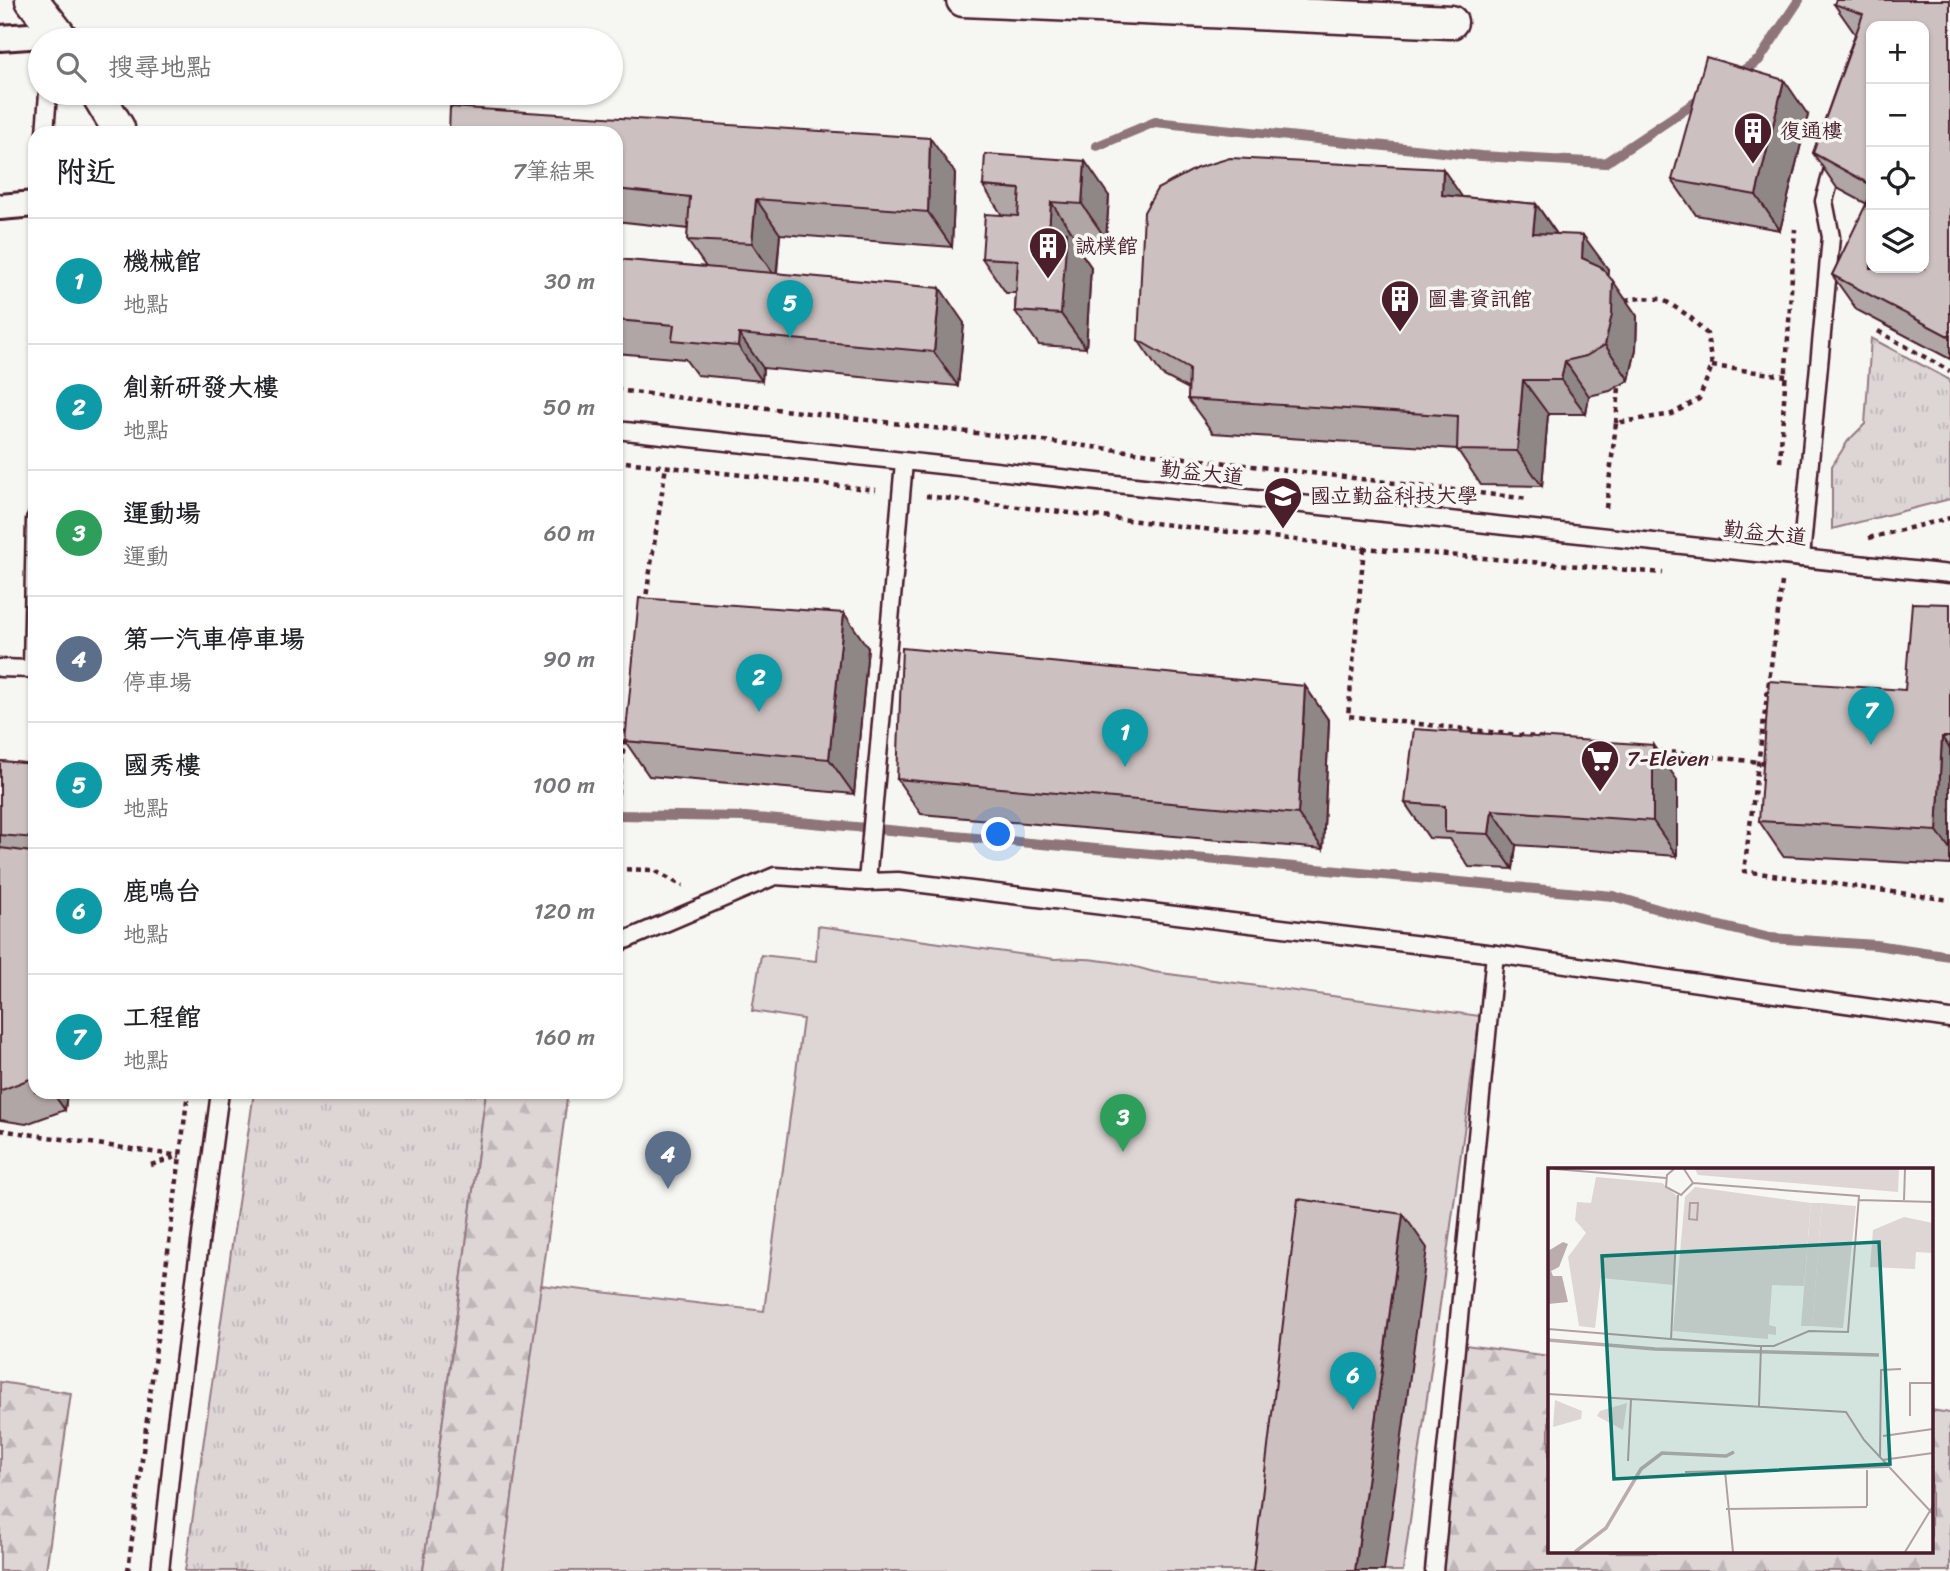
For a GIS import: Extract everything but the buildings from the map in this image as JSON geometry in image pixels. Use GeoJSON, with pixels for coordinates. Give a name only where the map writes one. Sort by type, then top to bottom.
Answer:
{"type":"FeatureCollection","features":[{"type":"Feature","properties":{"kind":"street"},"geometry":{"type":"LineString","coordinates":[[32,0],[54,28]]}},
{"type":"Feature","properties":{"kind":"street"},"geometry":{"type":"LineString","coordinates":[[963,0],[1169,6],[1451,22]]}},
{"type":"Feature","properties":{"kind":"street"},"geometry":{"type":"LineString","coordinates":[[0,38],[28,38]]}},
{"type":"Feature","properties":{"kind":"street"},"geometry":{"type":"LineString","coordinates":[[105,105],[118,126]]}},
{"type":"Feature","properties":{"kind":"street"},"geometry":{"type":"LineString","coordinates":[[0,207],[28,205]]}},
{"type":"Feature","properties":{"kind":"lane"},"geometry":{"type":"LineString","coordinates":[[46,126],[47,105]]}},
{"type":"Feature","properties":{"kind":"lane"},"geometry":{"type":"LineString","coordinates":[[1801,558],[1831,237],[1824,201],[1841,141]]}},
{"type":"Feature","properties":{"kind":"lane","name":"勤益大道"},"geometry":{"type":"LineString","coordinates":[[623,431],[1950,574]]}},
{"type":"Feature","properties":{"kind":"lane"},"geometry":{"type":"LineString","coordinates":[[867,882],[904,462]]}},
{"type":"Feature","properties":{"kind":"lane"},"geometry":{"type":"LineString","coordinates":[[0,668],[28,669]]}},
{"type":"Feature","properties":{"kind":"lane"},"geometry":{"type":"LineString","coordinates":[[623,941],[775,876],[867,882],[898,881],[1495,954],[1950,1019]]}},
{"type":"Feature","properties":{"kind":"lane"},"geometry":{"type":"LineString","coordinates":[[1434,1571],[1495,954]]}},
{"type":"Feature","properties":{"kind":"lane"},"geometry":{"type":"LineString","coordinates":[[160,1571],[219,1099]]}},
{"type":"Feature","properties":{"kind":"path"},"geometry":{"type":"LineString","coordinates":[[1780,472],[1795,229]]}},
{"type":"Feature","properties":{"kind":"path"},"geometry":{"type":"LineString","coordinates":[[1616,423],[1672,414],[1699,399],[1712,366],[1707,334],[1689,316],[1662,299],[1624,300]]}},
{"type":"Feature","properties":{"kind":"path"},"geometry":{"type":"LineString","coordinates":[[1878,331],[1950,371]]}},
{"type":"Feature","properties":{"kind":"path"},"geometry":{"type":"LineString","coordinates":[[1712,366],[1786,376]]}},
{"type":"Feature","properties":{"kind":"path"},"geometry":{"type":"LineString","coordinates":[[1606,508],[1619,387]]}},
{"type":"Feature","properties":{"kind":"path"},"geometry":{"type":"LineString","coordinates":[[623,391],[1537,500]]}},
{"type":"Feature","properties":{"kind":"path"},"geometry":{"type":"LineString","coordinates":[[623,462],[1364,548],[1670,573]]}},
{"type":"Feature","properties":{"kind":"path"},"geometry":{"type":"LineString","coordinates":[[644,612],[666,466]]}},
{"type":"Feature","properties":{"kind":"path"},"geometry":{"type":"LineString","coordinates":[[1592,506],[1619,510]]}},
{"type":"Feature","properties":{"kind":"path"},"geometry":{"type":"LineString","coordinates":[[1888,542],[1863,539],[1950,518]]}},
{"type":"Feature","properties":{"kind":"path"},"geometry":{"type":"LineString","coordinates":[[1364,548],[1348,716],[1553,739]]}},
{"type":"Feature","properties":{"kind":"path"},"geometry":{"type":"LineString","coordinates":[[1795,584],[1782,582],[1744,871],[1950,900]]}},
{"type":"Feature","properties":{"kind":"path"},"geometry":{"type":"LineString","coordinates":[[623,744],[628,718]]}},
{"type":"Feature","properties":{"kind":"path"},"geometry":{"type":"LineString","coordinates":[[1648,750],[1779,764]]}},
{"type":"Feature","properties":{"kind":"path"},"geometry":{"type":"LineString","coordinates":[[623,869],[653,870],[683,886]]}},
{"type":"Feature","properties":{"kind":"path"},"geometry":{"type":"LineString","coordinates":[[128,1571],[187,1099]]}},
{"type":"Feature","properties":{"kind":"path"},"geometry":{"type":"LineString","coordinates":[[0,1130],[180,1156]]}},
{"type":"Feature","properties":{"kind":"path"},"geometry":{"type":"LineString","coordinates":[[151,1165],[180,1156]]}},
{"type":"Feature","properties":{"kind":"green space"},"geometry":{"type":"Polygon","coordinates":[[[1871,338],[1950,380],[1950,499],[1832,529],[1832,466],[1848,441],[1865,424],[1871,338]]]}},
{"type":"Feature","properties":{"kind":"green space"},"geometry":{"type":"Polygon","coordinates":[[[818,926],[1054,959],[1105,961],[1154,972],[1480,1016],[1403,1571],[502,1571],[541,1285],[764,1311],[803,1019],[752,1011],[761,955],[816,961],[818,926]]]}},
{"type":"Feature","properties":{"kind":"green space"},"geometry":{"type":"Polygon","coordinates":[[[253,1099],[485,1099],[423,1571],[185,1571],[253,1099]]]}},
{"type":"Feature","properties":{"kind":"green space"},"geometry":{"type":"Polygon","coordinates":[[[485,1099],[567,1099],[502,1571],[423,1571],[485,1099]]]}},
{"type":"Feature","properties":{"kind":"green space"},"geometry":{"type":"Polygon","coordinates":[[[1457,1344],[1548,1356],[1548,1554],[1932,1554],[1932,1410],[1950,1413],[1950,1571],[1434,1571],[1457,1344]]]}},
{"type":"Feature","properties":{"kind":"green space"},"geometry":{"type":"Polygon","coordinates":[[[0,1382],[71,1393],[46,1571],[0,1571],[0,1382]]]}},
{"type":"Feature","properties":{"kind":"waterway"},"geometry":{"type":"LineString","coordinates":[[1735,76],[1759,60],[1799,0]]}},
{"type":"Feature","properties":{"kind":"waterway"},"geometry":{"type":"LineString","coordinates":[[1097,146],[1155,122],[1481,156],[1605,163],[1705,96]]}},
{"type":"Feature","properties":{"kind":"waterway"},"geometry":{"type":"LineString","coordinates":[[623,815],[745,817],[1613,896],[1770,938],[1876,945],[1950,956]]}},
{"type":"Feature","properties":{"kind":"place","name":"復通樓"},"geometry":{"type":"Point","coordinates":[1753,165]}},
{"type":"Feature","properties":{"kind":"place","name":"誠樸館"},"geometry":{"type":"Point","coordinates":[1048,280]}},
{"type":"Feature","properties":{"kind":"place","name":"圖書資訊館"},"geometry":{"type":"Point","coordinates":[1400,333]}},
{"type":"Feature","properties":{"kind":"place","name":"國秀樓"},"geometry":{"type":"Point","coordinates":[790,338]}},
{"type":"Feature","properties":{"kind":"place","name":"國立勤益科技大學"},"geometry":{"type":"Point","coordinates":[1283,530]}},
{"type":"Feature","properties":{"kind":"place","name":"創新研發大樓"},"geometry":{"type":"Point","coordinates":[759,712]}},
{"type":"Feature","properties":{"kind":"place","name":"工程館"},"geometry":{"type":"Point","coordinates":[1871,745]}},
{"type":"Feature","properties":{"kind":"place","name":"機械館"},"geometry":{"type":"Point","coordinates":[1125,767]}},
{"type":"Feature","properties":{"kind":"place","name":"7-Eleven"},"geometry":{"type":"Point","coordinates":[1600,793]}},
{"type":"Feature","properties":{"kind":"place","name":"運動場"},"geometry":{"type":"Point","coordinates":[1123,1152]}},
{"type":"Feature","properties":{"kind":"place","name":"第一汽車停車場"},"geometry":{"type":"Point","coordinates":[668,1189]}},
{"type":"Feature","properties":{"kind":"place","name":"鹿鳴台"},"geometry":{"type":"Point","coordinates":[1353,1410]}}]}
